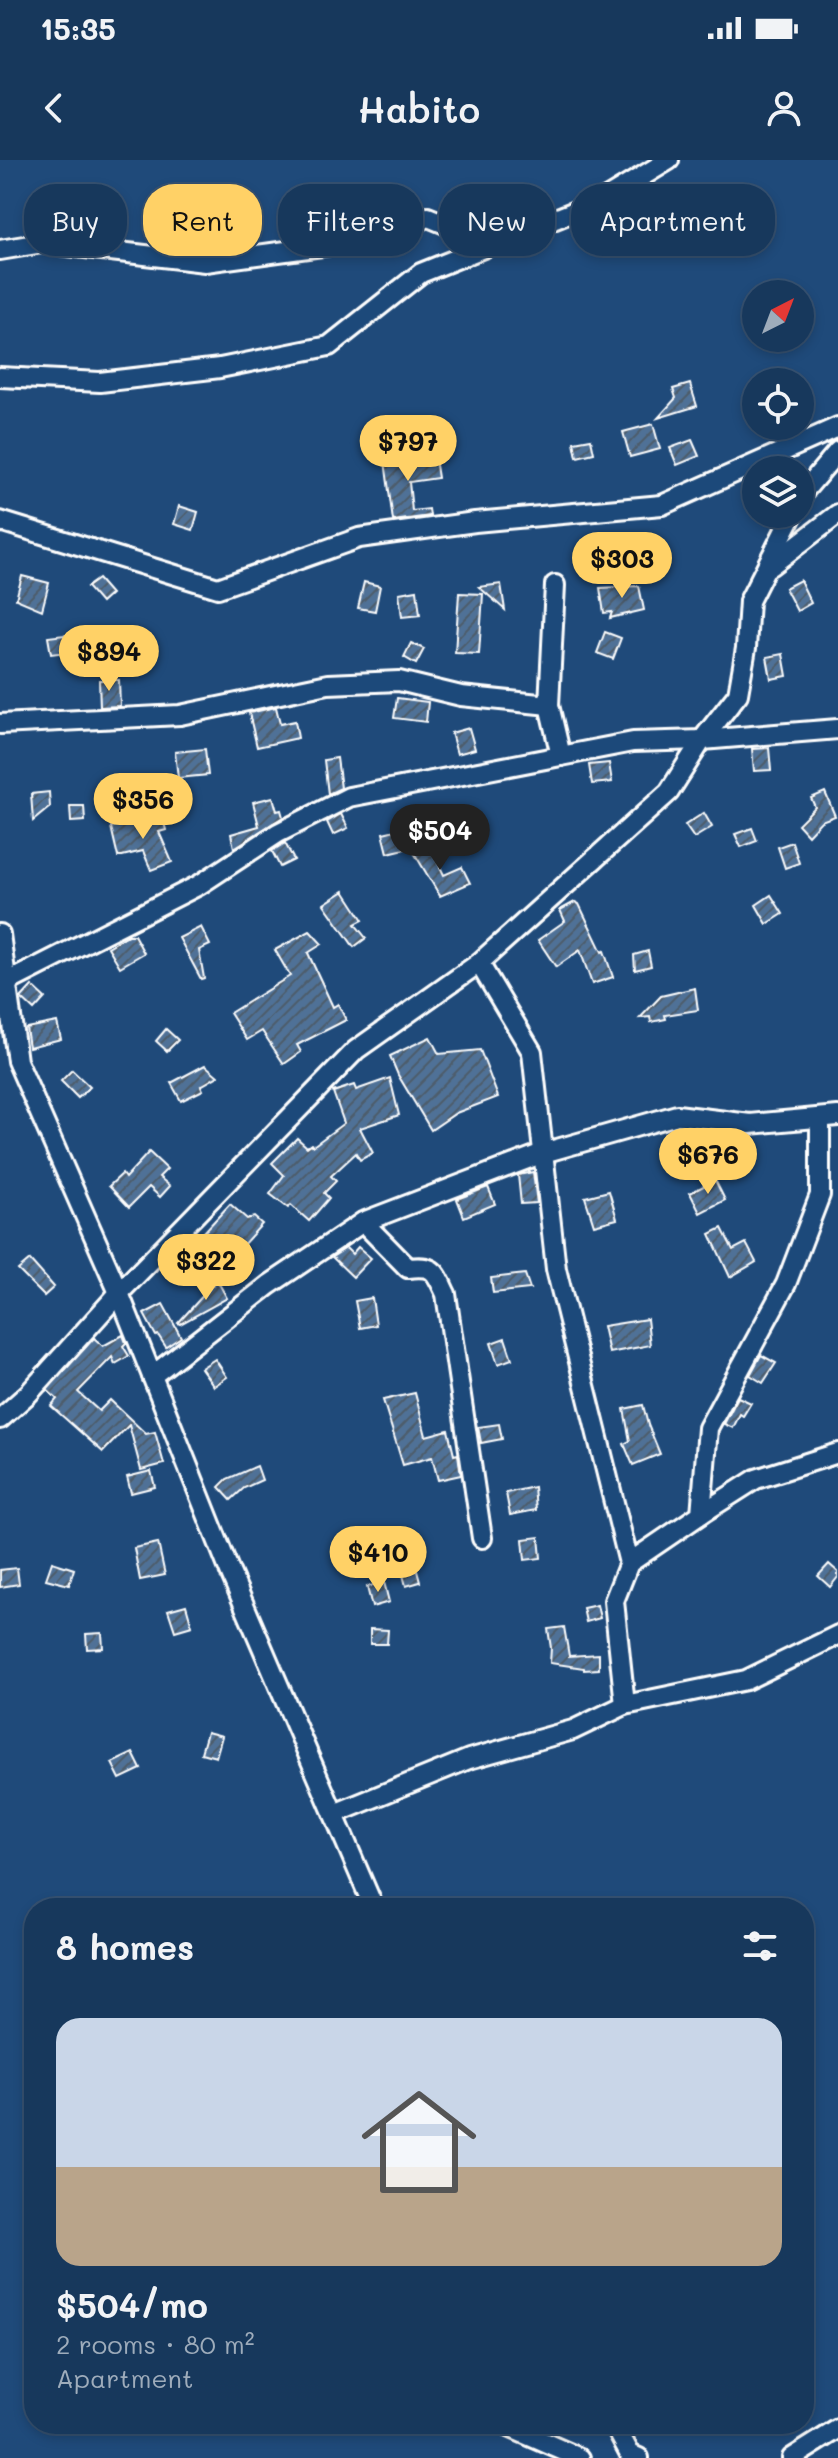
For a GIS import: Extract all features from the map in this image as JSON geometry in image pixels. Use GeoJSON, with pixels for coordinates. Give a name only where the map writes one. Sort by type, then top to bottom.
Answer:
{"type":"FeatureCollection","features":[{"type":"Feature","properties":{"kind":"street"},"geometry":{"type":"LineString","coordinates":[[555,219],[605,199],[669,160]]}},
{"type":"Feature","properties":{"kind":"street"},"geometry":{"type":"LineString","coordinates":[[0,250],[42,243],[205,262],[359,241],[428,217],[439,222]]}},
{"type":"Feature","properties":{"kind":"street"},"geometry":{"type":"LineString","coordinates":[[0,377],[100,382],[220,368],[329,346],[421,273],[464,256]]}},
{"type":"Feature","properties":{"kind":"street"},"geometry":{"type":"LineString","coordinates":[[0,521],[218,588],[359,538],[475,522],[662,505],[838,427]]}},
{"type":"Feature","properties":{"kind":"street"},"geometry":{"type":"LineString","coordinates":[[814,479],[838,451]]}},
{"type":"Feature","properties":{"kind":"street"},"geometry":{"type":"LineString","coordinates":[[765,570],[838,514]]}},
{"type":"Feature","properties":{"kind":"street"},"geometry":{"type":"LineString","coordinates":[[0,1419],[29,1393],[119,1293],[356,1050],[479,963],[669,792],[702,740],[738,694],[746,648],[749,601],[786,528]]}},
{"type":"Feature","properties":{"kind":"street"},"geometry":{"type":"LineString","coordinates":[[555,585],[549,705],[561,756]]}},
{"type":"Feature","properties":{"kind":"street"},"geometry":{"type":"LineString","coordinates":[[0,724],[180,715],[328,684],[399,681],[461,696],[549,705]]}},
{"type":"Feature","properties":{"kind":"street"},"geometry":{"type":"LineString","coordinates":[[2,985],[199,885],[278,833],[349,797],[633,742],[838,729]]}},
{"type":"Feature","properties":{"kind":"street"},"geometry":{"type":"LineString","coordinates":[[0,934],[2,985],[17,1061],[119,1293],[230,1572],[370,1898]]}},
{"type":"Feature","properties":{"kind":"street"},"geometry":{"type":"LineString","coordinates":[[479,963],[532,1052],[556,1269],[629,1563]]}},
{"type":"Feature","properties":{"kind":"street"},"geometry":{"type":"LineString","coordinates":[[152,1376],[269,1285],[363,1222],[543,1153],[677,1115],[750,1124],[829,1118],[820,1195],[786,1284],[708,1428],[701,1514]]}},
{"type":"Feature","properties":{"kind":"street"},"geometry":{"type":"LineString","coordinates":[[363,1222],[408,1268],[426,1266],[436,1272],[446,1294],[482,1538]]}},
{"type":"Feature","properties":{"kind":"street"},"geometry":{"type":"LineString","coordinates":[[625,1705],[614,1601],[629,1563],[756,1479],[838,1453]]}},
{"type":"Feature","properties":{"kind":"street"},"geometry":{"type":"LineString","coordinates":[[334,1814],[469,1759],[573,1730],[625,1705],[746,1680],[838,1635]]}},
{"type":"Feature","properties":{"kind":"street"},"geometry":{"type":"LineString","coordinates":[[792,2458],[838,2429]]}},
{"type":"Feature","properties":{"kind":"street"},"geometry":{"type":"LineString","coordinates":[[525,2434],[580,2458]]}},
{"type":"Feature","properties":{"kind":"street"},"geometry":{"type":"LineString","coordinates":[[619,2434],[630,2454],[639,2458]]}},
{"type":"Feature","properties":{"kind":"building"},"geometry":{"type":"Polygon","coordinates":[[[690,384],[697,406],[658,418],[676,398],[673,389],[690,384]]]}},
{"type":"Feature","properties":{"kind":"building"},"geometry":{"type":"Polygon","coordinates":[[[653,424],[660,449],[630,457],[623,432],[653,424]]]}},
{"type":"Feature","properties":{"kind":"building"},"geometry":{"type":"Polygon","coordinates":[[[591,439],[594,453],[577,457],[574,442],[591,439]]]}},
{"type":"Feature","properties":{"kind":"building"},"geometry":{"type":"Polygon","coordinates":[[[692,440],[699,456],[677,465],[670,448],[692,440]]]}},
{"type":"Feature","properties":{"kind":"building"},"geometry":{"type":"Polygon","coordinates":[[[434,452],[438,478],[409,482],[412,511],[429,509],[430,516],[393,521],[385,461],[434,452]]]}},
{"type":"Feature","properties":{"kind":"building"},"geometry":{"type":"Polygon","coordinates":[[[179,506],[198,512],[193,530],[174,524],[179,506]]]}},
{"type":"Feature","properties":{"kind":"building"},"geometry":{"type":"Polygon","coordinates":[[[22,576],[49,583],[42,610],[16,599],[22,576]]]}},
{"type":"Feature","properties":{"kind":"building"},"geometry":{"type":"Polygon","coordinates":[[[98,579],[111,594],[101,603],[87,587],[98,579]]]}},
{"type":"Feature","properties":{"kind":"building"},"geometry":{"type":"Polygon","coordinates":[[[800,580],[811,603],[797,611],[785,588],[800,580]]]}},
{"type":"Feature","properties":{"kind":"building"},"geometry":{"type":"Polygon","coordinates":[[[364,582],[380,586],[375,611],[358,608],[364,582]]]}},
{"type":"Feature","properties":{"kind":"building"},"geometry":{"type":"Polygon","coordinates":[[[501,584],[505,610],[479,587],[501,584]]]}},
{"type":"Feature","properties":{"kind":"building"},"geometry":{"type":"Polygon","coordinates":[[[639,586],[644,610],[610,618],[612,612],[604,613],[600,588],[639,586]]]}},
{"type":"Feature","properties":{"kind":"building"},"geometry":{"type":"Polygon","coordinates":[[[417,590],[420,615],[402,617],[399,593],[417,590]]]}},
{"type":"Feature","properties":{"kind":"building"},"geometry":{"type":"Polygon","coordinates":[[[459,593],[483,594],[479,654],[455,653],[459,593]]]}},
{"type":"Feature","properties":{"kind":"building"},"geometry":{"type":"Polygon","coordinates":[[[605,632],[621,638],[613,659],[597,653],[605,632]]]}},
{"type":"Feature","properties":{"kind":"building"},"geometry":{"type":"Polygon","coordinates":[[[64,635],[67,652],[51,654],[48,637],[64,635]]]}},
{"type":"Feature","properties":{"kind":"building"},"geometry":{"type":"Polygon","coordinates":[[[411,643],[424,649],[416,664],[404,657],[411,643]]]}},
{"type":"Feature","properties":{"kind":"building"},"geometry":{"type":"Polygon","coordinates":[[[783,654],[787,676],[771,679],[767,657],[783,654]]]}},
{"type":"Feature","properties":{"kind":"building"},"geometry":{"type":"Polygon","coordinates":[[[99,680],[119,680],[120,706],[100,707],[99,680]]]}},
{"type":"Feature","properties":{"kind":"building"},"geometry":{"type":"Polygon","coordinates":[[[397,698],[428,702],[426,722],[394,718],[397,698]]]}},
{"type":"Feature","properties":{"kind":"building"},"geometry":{"type":"Polygon","coordinates":[[[276,707],[280,724],[295,721],[298,738],[257,747],[249,713],[276,707]]]}},
{"type":"Feature","properties":{"kind":"building"},"geometry":{"type":"Polygon","coordinates":[[[469,728],[475,749],[457,754],[451,733],[469,728]]]}},
{"type":"Feature","properties":{"kind":"building"},"geometry":{"type":"Polygon","coordinates":[[[769,748],[771,770],[754,771],[752,749],[769,748]]]}},
{"type":"Feature","properties":{"kind":"building"},"geometry":{"type":"Polygon","coordinates":[[[205,749],[208,775],[178,778],[175,752],[205,749]]]}},
{"type":"Feature","properties":{"kind":"building"},"geometry":{"type":"Polygon","coordinates":[[[337,758],[341,788],[328,794],[324,760],[337,758]]]}},
{"type":"Feature","properties":{"kind":"building"},"geometry":{"type":"Polygon","coordinates":[[[609,763],[612,782],[592,784],[589,765],[609,763]]]}},
{"type":"Feature","properties":{"kind":"building"},"geometry":{"type":"Polygon","coordinates":[[[49,792],[50,807],[33,821],[31,794],[49,792]]]}},
{"type":"Feature","properties":{"kind":"building"},"geometry":{"type":"Polygon","coordinates":[[[825,792],[835,816],[821,821],[808,835],[798,824],[815,807],[811,798],[825,792]]]}},
{"type":"Feature","properties":{"kind":"building"},"geometry":{"type":"Polygon","coordinates":[[[273,797],[277,811],[281,810],[283,817],[234,848],[231,834],[259,826],[253,802],[273,797]]]}},
{"type":"Feature","properties":{"kind":"building"},"geometry":{"type":"Polygon","coordinates":[[[70,806],[84,806],[85,821],[71,822],[70,806]]]}},
{"type":"Feature","properties":{"kind":"building"},"geometry":{"type":"Polygon","coordinates":[[[704,813],[712,827],[694,838],[685,825],[704,813]]]}},
{"type":"Feature","properties":{"kind":"building"},"geometry":{"type":"Polygon","coordinates":[[[341,814],[348,828],[333,835],[327,822],[341,814]]]}},
{"type":"Feature","properties":{"kind":"building"},"geometry":{"type":"Polygon","coordinates":[[[162,815],[166,830],[159,832],[172,862],[151,870],[143,851],[118,857],[111,827],[162,815]]]}},
{"type":"Feature","properties":{"kind":"building"},"geometry":{"type":"Polygon","coordinates":[[[404,828],[409,848],[388,853],[383,833],[404,828]]]}},
{"type":"Feature","properties":{"kind":"building"},"geometry":{"type":"Polygon","coordinates":[[[752,828],[757,841],[741,847],[735,834],[752,828]]]}},
{"type":"Feature","properties":{"kind":"building"},"geometry":{"type":"Polygon","coordinates":[[[792,842],[799,863],[785,868],[778,847],[792,842]]]}},
{"type":"Feature","properties":{"kind":"building"},"geometry":{"type":"Polygon","coordinates":[[[285,843],[294,860],[280,867],[272,851],[285,843]]]}},
{"type":"Feature","properties":{"kind":"building"},"geometry":{"type":"Polygon","coordinates":[[[429,844],[444,875],[462,867],[470,883],[440,896],[413,851],[429,844]]]}},
{"type":"Feature","properties":{"kind":"building"},"geometry":{"type":"Polygon","coordinates":[[[344,891],[363,920],[355,924],[366,938],[354,947],[324,904],[344,891]]]}},
{"type":"Feature","properties":{"kind":"building"},"geometry":{"type":"Polygon","coordinates":[[[771,895],[783,914],[767,924],[756,905],[771,895]]]}},
{"type":"Feature","properties":{"kind":"building"},"geometry":{"type":"Polygon","coordinates":[[[575,902],[579,904],[604,951],[613,977],[592,984],[580,950],[556,967],[538,940],[565,921],[560,910],[575,902]]]}},
{"type":"Feature","properties":{"kind":"building"},"geometry":{"type":"Polygon","coordinates":[[[201,927],[210,945],[199,950],[204,978],[201,979],[179,938],[201,927]]]}},
{"type":"Feature","properties":{"kind":"building"},"geometry":{"type":"Polygon","coordinates":[[[310,931],[322,944],[308,953],[333,1007],[338,1004],[346,1020],[297,1045],[301,1052],[284,1064],[262,1031],[247,1040],[230,1013],[290,976],[275,950],[310,931]]]}},
{"type":"Feature","properties":{"kind":"building"},"geometry":{"type":"Polygon","coordinates":[[[128,935],[134,935],[144,953],[120,967],[108,947],[128,935]]]}},
{"type":"Feature","properties":{"kind":"building"},"geometry":{"type":"Polygon","coordinates":[[[648,951],[651,966],[635,970],[634,955],[648,951]]]}},
{"type":"Feature","properties":{"kind":"building"},"geometry":{"type":"Polygon","coordinates":[[[32,986],[45,998],[34,1010],[21,998],[32,986]]]}},
{"type":"Feature","properties":{"kind":"building"},"geometry":{"type":"Polygon","coordinates":[[[695,988],[698,1010],[665,1015],[666,1019],[651,1022],[650,1017],[640,1018],[661,996],[695,988]]]}},
{"type":"Feature","properties":{"kind":"building"},"geometry":{"type":"Polygon","coordinates":[[[57,1022],[61,1039],[29,1047],[26,1028],[57,1022]]]}},
{"type":"Feature","properties":{"kind":"building"},"geometry":{"type":"Polygon","coordinates":[[[166,1029],[178,1040],[167,1051],[156,1041],[166,1029]]]}},
{"type":"Feature","properties":{"kind":"building"},"geometry":{"type":"Polygon","coordinates":[[[430,1037],[439,1054],[480,1050],[498,1097],[456,1113],[431,1130],[390,1056],[430,1037]]]}},
{"type":"Feature","properties":{"kind":"building"},"geometry":{"type":"Polygon","coordinates":[[[205,1065],[218,1076],[201,1086],[203,1090],[181,1101],[171,1083],[205,1065]]]}},
{"type":"Feature","properties":{"kind":"building"},"geometry":{"type":"Polygon","coordinates":[[[72,1070],[90,1087],[78,1098],[61,1081],[72,1070]]]}},
{"type":"Feature","properties":{"kind":"building"},"geometry":{"type":"Polygon","coordinates":[[[390,1078],[399,1115],[360,1128],[373,1153],[360,1160],[356,1153],[331,1176],[336,1181],[324,1193],[329,1198],[309,1221],[291,1205],[288,1208],[270,1194],[284,1175],[272,1163],[297,1138],[307,1147],[313,1146],[344,1123],[333,1092],[354,1085],[356,1090],[390,1078]]]}},
{"type":"Feature","properties":{"kind":"building"},"geometry":{"type":"Polygon","coordinates":[[[149,1152],[167,1169],[159,1177],[170,1186],[160,1197],[149,1187],[129,1207],[109,1186],[122,1174],[125,1178],[149,1152]]]}},
{"type":"Feature","properties":{"kind":"building"},"geometry":{"type":"Polygon","coordinates":[[[533,1172],[537,1203],[521,1204],[518,1175],[533,1172]]]}},
{"type":"Feature","properties":{"kind":"building"},"geometry":{"type":"Polygon","coordinates":[[[715,1180],[725,1200],[700,1213],[690,1193],[715,1180]]]}},
{"type":"Feature","properties":{"kind":"building"},"geometry":{"type":"Polygon","coordinates":[[[488,1187],[495,1204],[464,1217],[457,1199],[488,1187]]]}},
{"type":"Feature","properties":{"kind":"building"},"geometry":{"type":"Polygon","coordinates":[[[609,1191],[617,1219],[594,1225],[585,1197],[609,1191]]]}},
{"type":"Feature","properties":{"kind":"building"},"geometry":{"type":"Polygon","coordinates":[[[230,1204],[247,1219],[254,1217],[262,1224],[241,1247],[244,1251],[190,1276],[181,1257],[230,1204]]]}},
{"type":"Feature","properties":{"kind":"building"},"geometry":{"type":"Polygon","coordinates":[[[722,1228],[733,1250],[746,1243],[756,1262],[730,1277],[710,1234],[722,1228]]]}},
{"type":"Feature","properties":{"kind":"building"},"geometry":{"type":"Polygon","coordinates":[[[358,1247],[371,1258],[353,1277],[332,1257],[346,1248],[352,1254],[358,1247]]]}},
{"type":"Feature","properties":{"kind":"building"},"geometry":{"type":"Polygon","coordinates":[[[30,1260],[54,1287],[44,1296],[18,1270],[30,1260]]]}},
{"type":"Feature","properties":{"kind":"building"},"geometry":{"type":"Polygon","coordinates":[[[525,1274],[530,1289],[493,1293],[491,1278],[525,1274]]]}},
{"type":"Feature","properties":{"kind":"building"},"geometry":{"type":"Polygon","coordinates":[[[217,1280],[227,1298],[178,1323],[217,1280]]]}},
{"type":"Feature","properties":{"kind":"building"},"geometry":{"type":"Polygon","coordinates":[[[372,1298],[376,1325],[360,1328],[355,1301],[372,1298]]]}},
{"type":"Feature","properties":{"kind":"building"},"geometry":{"type":"Polygon","coordinates":[[[163,1304],[181,1337],[166,1347],[144,1314],[163,1304]]]}},
{"type":"Feature","properties":{"kind":"building"},"geometry":{"type":"Polygon","coordinates":[[[647,1319],[650,1345],[609,1353],[603,1326],[647,1319]]]}},
{"type":"Feature","properties":{"kind":"building"},"geometry":{"type":"Polygon","coordinates":[[[123,1335],[126,1343],[123,1346],[129,1356],[115,1364],[112,1357],[78,1392],[99,1411],[110,1400],[146,1434],[155,1432],[164,1464],[141,1470],[129,1425],[103,1452],[51,1406],[57,1399],[47,1390],[94,1338],[103,1346],[123,1335]]]}},
{"type":"Feature","properties":{"kind":"building"},"geometry":{"type":"Polygon","coordinates":[[[505,1338],[512,1359],[498,1364],[491,1343],[505,1338]]]}},
{"type":"Feature","properties":{"kind":"building"},"geometry":{"type":"Polygon","coordinates":[[[761,1355],[776,1363],[763,1383],[750,1375],[761,1355]]]}},
{"type":"Feature","properties":{"kind":"building"},"geometry":{"type":"Polygon","coordinates":[[[215,1359],[227,1377],[214,1386],[201,1368],[215,1359]]]}},
{"type":"Feature","properties":{"kind":"building"},"geometry":{"type":"Polygon","coordinates":[[[415,1393],[426,1436],[448,1430],[454,1455],[458,1454],[461,1475],[438,1480],[432,1457],[403,1465],[383,1400],[415,1393]]]}},
{"type":"Feature","properties":{"kind":"building"},"geometry":{"type":"Polygon","coordinates":[[[738,1397],[751,1403],[743,1416],[740,1414],[733,1428],[724,1424],[738,1397]]]}},
{"type":"Feature","properties":{"kind":"building"},"geometry":{"type":"Polygon","coordinates":[[[643,1405],[660,1454],[633,1465],[624,1444],[630,1441],[624,1409],[643,1405]]]}},
{"type":"Feature","properties":{"kind":"building"},"geometry":{"type":"Polygon","coordinates":[[[499,1424],[502,1439],[481,1443],[478,1427],[499,1424]]]}},
{"type":"Feature","properties":{"kind":"building"},"geometry":{"type":"Polygon","coordinates":[[[257,1466],[262,1480],[244,1488],[231,1500],[219,1487],[227,1479],[257,1466]]]}},
{"type":"Feature","properties":{"kind":"building"},"geometry":{"type":"Polygon","coordinates":[[[151,1471],[155,1487],[131,1493],[127,1477],[151,1471]]]}},
{"type":"Feature","properties":{"kind":"building"},"geometry":{"type":"Polygon","coordinates":[[[534,1487],[536,1510],[510,1515],[506,1493],[534,1487]]]}},
{"type":"Feature","properties":{"kind":"building"},"geometry":{"type":"Polygon","coordinates":[[[539,1537],[541,1558],[525,1560],[523,1539],[539,1537]]]}},
{"type":"Feature","properties":{"kind":"building"},"geometry":{"type":"Polygon","coordinates":[[[158,1543],[165,1575],[140,1580],[134,1548],[158,1543]]]}},
{"type":"Feature","properties":{"kind":"building"},"geometry":{"type":"Polygon","coordinates":[[[52,1562],[74,1569],[69,1585],[46,1579],[52,1562]]]}},
{"type":"Feature","properties":{"kind":"building"},"geometry":{"type":"Polygon","coordinates":[[[829,1564],[838,1572],[830,1587],[818,1576],[829,1564]]]}},
{"type":"Feature","properties":{"kind":"building"},"geometry":{"type":"Polygon","coordinates":[[[416,1567],[420,1582],[406,1586],[402,1571],[416,1567]]]}},
{"type":"Feature","properties":{"kind":"building"},"geometry":{"type":"Polygon","coordinates":[[[17,1568],[19,1584],[0,1587],[0,1570],[17,1568]]]}},
{"type":"Feature","properties":{"kind":"building"},"geometry":{"type":"Polygon","coordinates":[[[384,1582],[389,1602],[372,1607],[367,1587],[384,1582]]]}},
{"type":"Feature","properties":{"kind":"building"},"geometry":{"type":"Polygon","coordinates":[[[186,1605],[192,1626],[175,1631],[168,1610],[186,1605]]]}},
{"type":"Feature","properties":{"kind":"building"},"geometry":{"type":"Polygon","coordinates":[[[597,1605],[600,1618],[586,1622],[583,1608],[597,1605]]]}},
{"type":"Feature","properties":{"kind":"building"},"geometry":{"type":"Polygon","coordinates":[[[564,1627],[569,1656],[599,1654],[599,1669],[584,1670],[550,1663],[548,1629],[564,1627]]]}},
{"type":"Feature","properties":{"kind":"building"},"geometry":{"type":"Polygon","coordinates":[[[370,1629],[388,1630],[387,1644],[370,1644],[370,1629]]]}},
{"type":"Feature","properties":{"kind":"building"},"geometry":{"type":"Polygon","coordinates":[[[102,1633],[103,1648],[87,1649],[86,1634],[102,1633]]]}},
{"type":"Feature","properties":{"kind":"building"},"geometry":{"type":"Polygon","coordinates":[[[207,1732],[222,1736],[216,1757],[201,1753],[207,1732]]]}},
{"type":"Feature","properties":{"kind":"building"},"geometry":{"type":"Polygon","coordinates":[[[133,1753],[141,1769],[120,1779],[112,1763],[133,1753]]]}}]}
